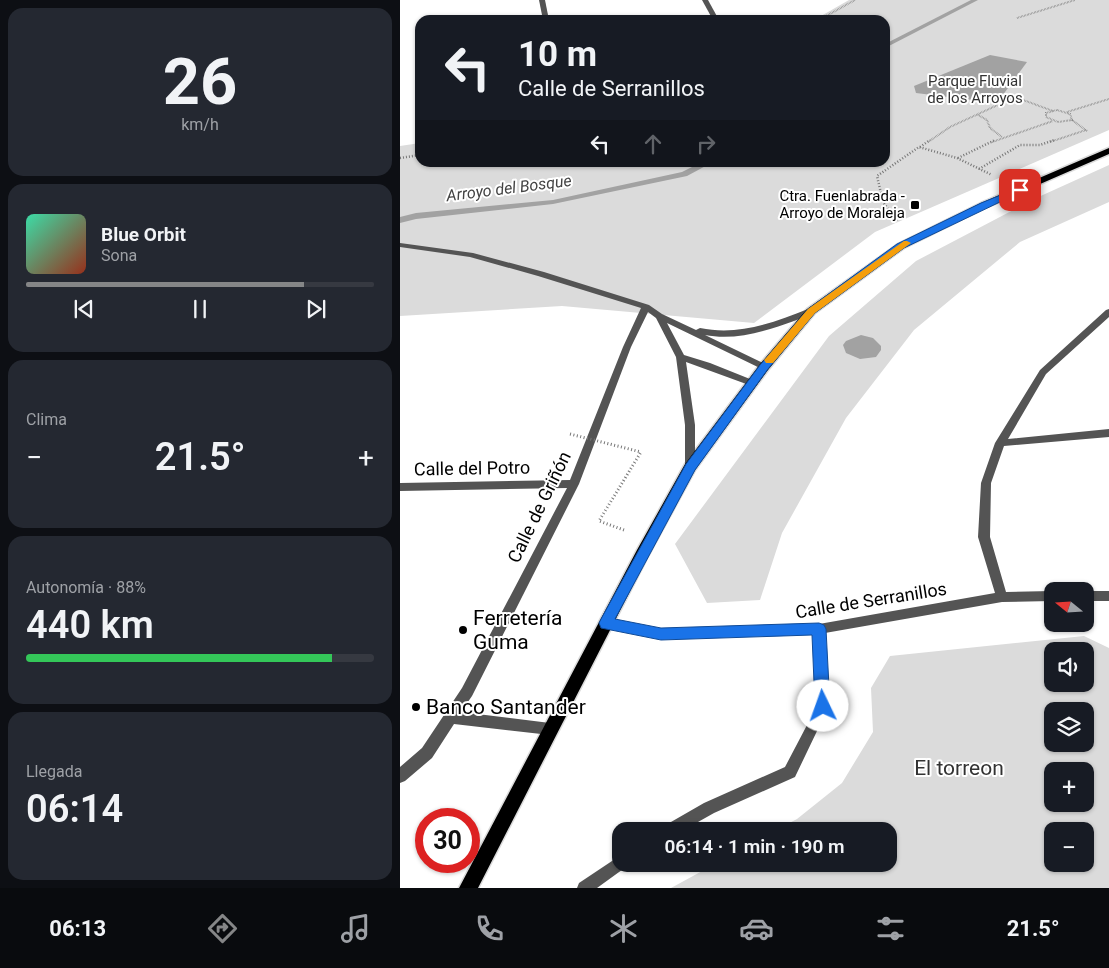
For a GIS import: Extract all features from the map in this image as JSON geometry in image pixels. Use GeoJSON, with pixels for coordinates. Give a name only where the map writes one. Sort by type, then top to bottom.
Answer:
{"type":"FeatureCollection","features":[{"type":"Feature","properties":{"kind":"main road"},"geometry":{"type":"LineString","coordinates":[[468,888],[550,729],[690,467],[764,367],[811,311],[901,246],[984,205],[1109,151]]}},
{"type":"Feature","properties":{"kind":"street"},"geometry":{"type":"LineString","coordinates":[[542,0],[545,15]]}},
{"type":"Feature","properties":{"kind":"street"},"geometry":{"type":"LineString","coordinates":[[705,0],[713,15]]}},
{"type":"Feature","properties":{"kind":"street"},"geometry":{"type":"LineString","coordinates":[[400,245],[470,255],[541,274],[646,307],[659,316],[764,367]]}},
{"type":"Feature","properties":{"kind":"street","name":"Calle de Griñón"},"geometry":{"type":"LineString","coordinates":[[400,776],[427,753],[467,692],[574,484],[627,347],[646,307]]}},
{"type":"Feature","properties":{"kind":"street"},"geometry":{"type":"LineString","coordinates":[[659,316],[710,334],[740,332],[775,325],[811,311]]}},
{"type":"Feature","properties":{"kind":"street"},"geometry":{"type":"LineString","coordinates":[[1002,597],[984,537],[986,483],[1000,443],[1043,372],[1109,312]]}},
{"type":"Feature","properties":{"kind":"street"},"geometry":{"type":"LineString","coordinates":[[659,316],[681,357],[690,425],[690,467]]}},
{"type":"Feature","properties":{"kind":"street"},"geometry":{"type":"LineString","coordinates":[[681,357],[752,383]]}},
{"type":"Feature","properties":{"kind":"street"},"geometry":{"type":"LineString","coordinates":[[1000,443],[1109,433]]}},
{"type":"Feature","properties":{"kind":"street","name":"Calle del Potro"},"geometry":{"type":"LineString","coordinates":[[400,487],[574,484]]}},
{"type":"Feature","properties":{"kind":"street","name":"Calle de Serranillos"},"geometry":{"type":"LineString","coordinates":[[606,623],[661,634],[819,629],[1002,597],[1044,596]]}},
{"type":"Feature","properties":{"kind":"street"},"geometry":{"type":"LineString","coordinates":[[1094,596],[1109,596]]}},
{"type":"Feature","properties":{"kind":"street"},"geometry":{"type":"LineString","coordinates":[[685,822],[709,808],[790,772],[823,706],[819,629]]}},
{"type":"Feature","properties":{"kind":"street"},"geometry":{"type":"LineString","coordinates":[[450,717],[550,729]]}},
{"type":"Feature","properties":{"kind":"street"},"geometry":{"type":"LineString","coordinates":[[584,888],[612,868]]}},
{"type":"Feature","properties":{"kind":"path"},"geometry":{"type":"LineString","coordinates":[[828,15],[855,0]]}},
{"type":"Feature","properties":{"kind":"path"},"geometry":{"type":"LineString","coordinates":[[1017,18],[1075,0]]}},
{"type":"Feature","properties":{"kind":"path"},"geometry":{"type":"LineString","coordinates":[[899,224],[883,202],[877,176],[950,127],[1015,97],[1053,110],[1066,112],[1072,116],[1072,120],[1091,133]]}},
{"type":"Feature","properties":{"kind":"path"},"geometry":{"type":"LineString","coordinates":[[1066,112],[1109,99]]}},
{"type":"Feature","properties":{"kind":"path"},"geometry":{"type":"LineString","coordinates":[[1053,110],[1045,115],[1053,121],[1062,123],[1072,120]]}},
{"type":"Feature","properties":{"kind":"path"},"geometry":{"type":"LineString","coordinates":[[978,115],[987,120],[990,128],[1002,137]]}},
{"type":"Feature","properties":{"kind":"path"},"geometry":{"type":"LineString","coordinates":[[957,158],[1002,137],[1053,121]]}},
{"type":"Feature","properties":{"kind":"path"},"geometry":{"type":"LineString","coordinates":[[978,169],[1020,145],[1040,145],[1086,130]]}},
{"type":"Feature","properties":{"kind":"path"},"geometry":{"type":"LineString","coordinates":[[919,147],[957,158],[1020,190]]}},
{"type":"Feature","properties":{"kind":"path"},"geometry":{"type":"LineString","coordinates":[[400,158],[415,156]]}},
{"type":"Feature","properties":{"kind":"path"},"geometry":{"type":"LineString","coordinates":[[570,434],[642,452],[599,521],[650,540]]}},
{"type":"Feature","properties":{"kind":"green space","name":"Parque Fluvial de los Arroyos"},"geometry":{"type":"Polygon","coordinates":[[[849,0],[1109,0],[1109,130],[875,232],[754,323],[562,306],[400,316],[400,146],[415,144],[415,167],[890,167],[890,15],[823,15],[849,0]]]}},
{"type":"Feature","properties":{"kind":"green space"},"geometry":{"type":"Polygon","coordinates":[[[1109,165],[1109,202],[1020,242],[914,330],[846,418],[782,533],[760,600],[707,603],[675,544],[829,336],[916,261],[1034,199],[1109,165]]]}},
{"type":"Feature","properties":{"kind":"green space","name":"El torreon"},"geometry":{"type":"Polygon","coordinates":[[[1084,636],[1109,648],[1109,888],[671,888],[700,872],[897,872],[897,822],[791,822],[842,783],[873,732],[871,688],[890,656],[1084,636]]]}},
{"type":"Feature","properties":{"kind":"shaded area"},"geometry":{"type":"Polygon","coordinates":[[[990,55],[1027,62],[997,103],[916,93],[914,86],[990,55]]]}},
{"type":"Feature","properties":{"kind":"shaded area"},"geometry":{"type":"Polygon","coordinates":[[[861,335],[873,338],[881,346],[881,350],[876,357],[860,359],[846,353],[843,345],[846,341],[861,335]]]}},
{"type":"Feature","properties":{"kind":"waterway","name":"Arroyo del Bosque"},"geometry":{"type":"LineString","coordinates":[[890,43],[975,0]]}},
{"type":"Feature","properties":{"kind":"waterway","name":"Arroyo del Bosque"},"geometry":{"type":"LineString","coordinates":[[400,220],[416,216],[553,202],[684,174],[699,167]]}},
{"type":"Feature","properties":{"kind":"slow traffic"},"geometry":{"type":"LineString","coordinates":[[770,360],[811,311],[907,243]]}},
{"type":"Feature","properties":{"kind":"place","name":"Ctra. Fuenlabrada - Arroyo de Moraleja"},"geometry":{"type":"Point","coordinates":[915,205]}},
{"type":"Feature","properties":{"kind":"place","name":"Ferretería Guma"},"geometry":{"type":"Point","coordinates":[463,630]}},
{"type":"Feature","properties":{"kind":"place","name":"Banco Santander"},"geometry":{"type":"Point","coordinates":[416,707]}},
{"type":"Feature","properties":{"kind":"route"},"geometry":{"type":"LineString","coordinates":[[823,706],[819,629],[661,634],[606,623],[690,467],[714,432],[764,367],[811,311],[901,246],[984,205],[1020,190]]}}]}
